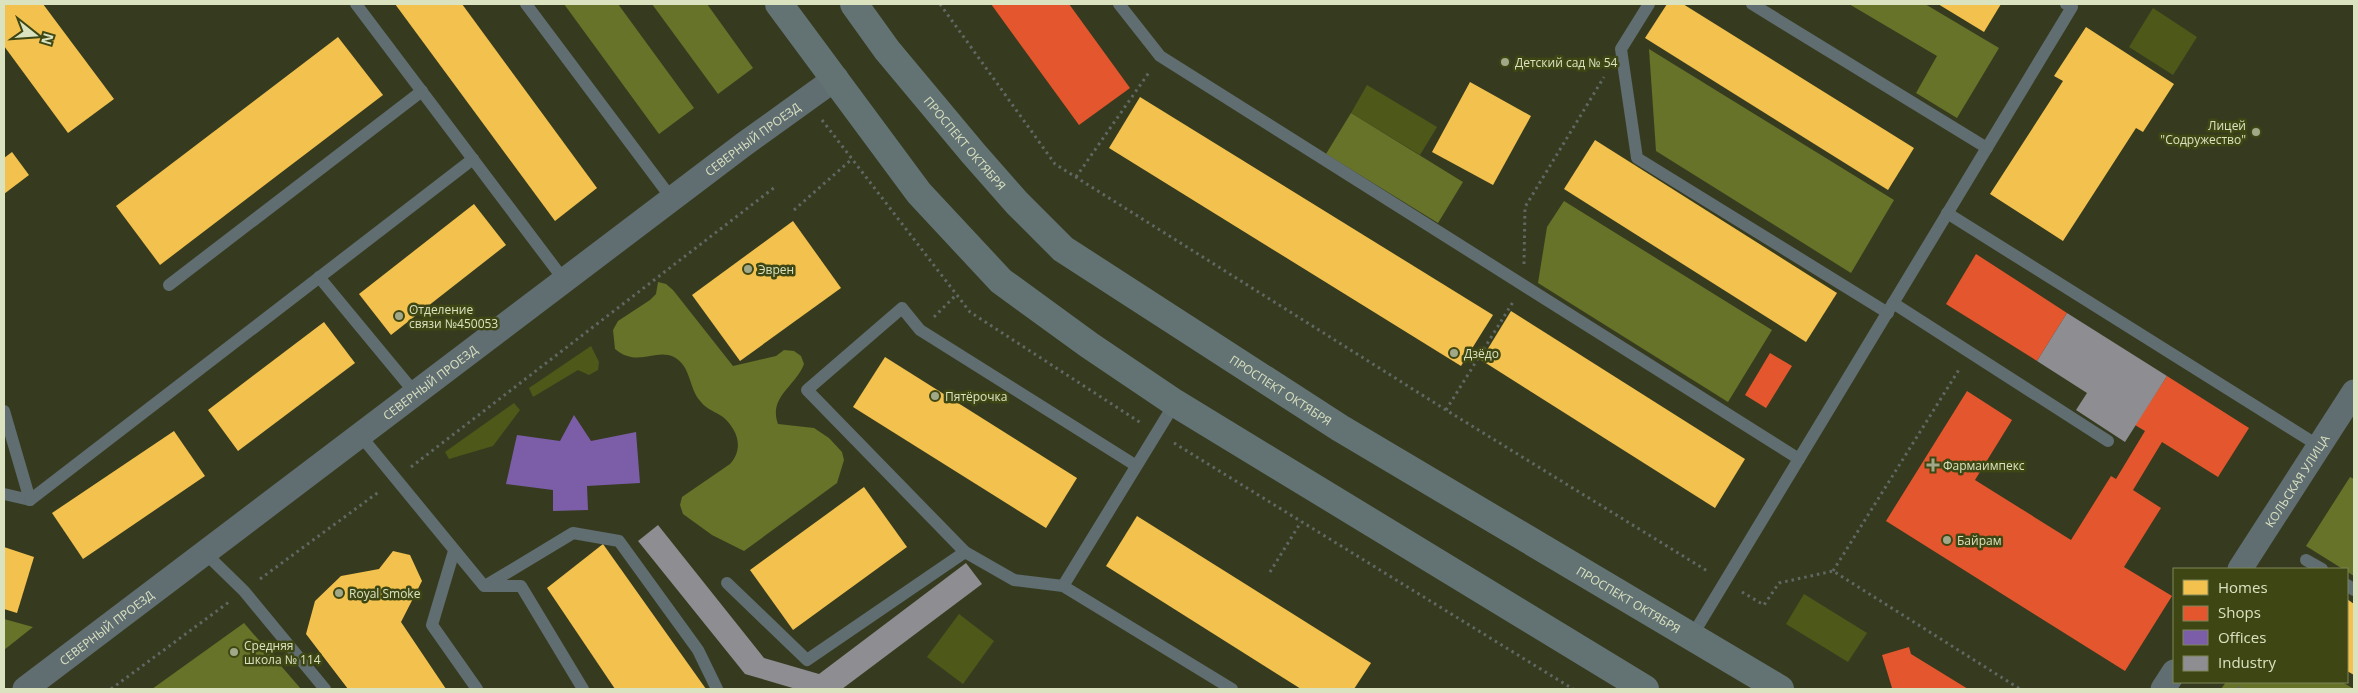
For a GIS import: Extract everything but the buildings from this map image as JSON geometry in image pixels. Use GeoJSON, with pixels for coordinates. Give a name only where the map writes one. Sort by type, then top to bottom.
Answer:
{"type":"FeatureCollection","features":[{"type":"Feature","properties":{"kind":"main road"},"geometry":{"type":"LineString","coordinates":[[779,4],[836,78],[919,193],[1001,281],[1089,345],[1175,403],[1645,689]]}},
{"type":"Feature","properties":{"kind":"main road","name":"ПРОСПЕКТ ОКТЯБРЯ"},"geometry":{"type":"LineString","coordinates":[[854,4],[887,50],[973,153],[1017,203],[1063,249],[1340,428],[1692,636],[1775,688]]}},
{"type":"Feature","properties":{"kind":"street","name":"СЕВЕРНЫЙ ПРОЕЗД"},"geometry":{"type":"LineString","coordinates":[[25,689],[564,280],[836,78]]}},
{"type":"Feature","properties":{"kind":"street","name":"КОЛЬСКАЯ УЛИЦА"},"geometry":{"type":"LineString","coordinates":[[2241,568],[2354,392]]}},
{"type":"Feature","properties":{"kind":"lane"},"geometry":{"type":"LineString","coordinates":[[356,4],[564,280]]}},
{"type":"Feature","properties":{"kind":"lane"},"geometry":{"type":"LineString","coordinates":[[526,4],[672,199]]}},
{"type":"Feature","properties":{"kind":"lane"},"geometry":{"type":"LineString","coordinates":[[1119,4],[1160,56],[1799,458]]}},
{"type":"Feature","properties":{"kind":"lane"},"geometry":{"type":"LineString","coordinates":[[1649,4],[1621,49],[1637,158],[1890,308],[2108,441]]}},
{"type":"Feature","properties":{"kind":"lane"},"geometry":{"type":"LineString","coordinates":[[1752,4],[1987,148]]}},
{"type":"Feature","properties":{"kind":"lane"},"geometry":{"type":"LineString","coordinates":[[1692,636],[2072,7],[2066,4]]}},
{"type":"Feature","properties":{"kind":"lane"},"geometry":{"type":"LineString","coordinates":[[169,285],[422,91]]}},
{"type":"Feature","properties":{"kind":"lane"},"geometry":{"type":"LineString","coordinates":[[30,500],[473,159]]}},
{"type":"Feature","properties":{"kind":"lane"},"geometry":{"type":"LineString","coordinates":[[1948,213],[2319,446]]}},
{"type":"Feature","properties":{"kind":"lane"},"geometry":{"type":"LineString","coordinates":[[319,277],[415,393]]}},
{"type":"Feature","properties":{"kind":"lane"},"geometry":{"type":"LineString","coordinates":[[1136,465],[920,330],[902,308],[807,390],[965,552],[1014,580],[1063,586],[1232,689]]}},
{"type":"Feature","properties":{"kind":"lane"},"geometry":{"type":"LineString","coordinates":[[1063,586],[1175,403]]}},
{"type":"Feature","properties":{"kind":"lane"},"geometry":{"type":"LineString","coordinates":[[4,410],[30,500]]}},
{"type":"Feature","properties":{"kind":"lane"},"geometry":{"type":"LineString","coordinates":[[360,435],[484,586]]}},
{"type":"Feature","properties":{"kind":"lane"},"geometry":{"type":"LineString","coordinates":[[4,494],[30,500]]}},
{"type":"Feature","properties":{"kind":"lane"},"geometry":{"type":"LineString","coordinates":[[484,586],[573,532],[619,541],[698,650],[717,689]]}},
{"type":"Feature","properties":{"kind":"lane"},"geometry":{"type":"LineString","coordinates":[[454,550],[432,625],[477,689]]}},
{"type":"Feature","properties":{"kind":"lane"},"geometry":{"type":"LineString","coordinates":[[204,552],[244,591],[325,689]]}},
{"type":"Feature","properties":{"kind":"lane"},"geometry":{"type":"LineString","coordinates":[[728,583],[807,660],[965,552]]}},
{"type":"Feature","properties":{"kind":"lane"},"geometry":{"type":"LineString","coordinates":[[2306,560],[2320,568]]}},
{"type":"Feature","properties":{"kind":"lane"},"geometry":{"type":"LineString","coordinates":[[484,586],[521,586],[582,689]]}},
{"type":"Feature","properties":{"kind":"path"},"geometry":{"type":"LineString","coordinates":[[940,4],[1055,164],[1446,410],[1764,605],[1779,583],[1834,571],[2020,689]]}},
{"type":"Feature","properties":{"kind":"path"},"geometry":{"type":"LineString","coordinates":[[1446,410],[1523,285],[1525,207],[1621,49]]}},
{"type":"Feature","properties":{"kind":"path"},"geometry":{"type":"LineString","coordinates":[[1076,177],[1160,56]]}},
{"type":"Feature","properties":{"kind":"path"},"geometry":{"type":"LineString","coordinates":[[794,210],[852,159]]}},
{"type":"Feature","properties":{"kind":"path"},"geometry":{"type":"LineString","coordinates":[[111,689],[395,479],[775,187]]}},
{"type":"Feature","properties":{"kind":"path"},"geometry":{"type":"LineString","coordinates":[[1834,571],[1963,362]]}},
{"type":"Feature","properties":{"kind":"path"},"geometry":{"type":"LineString","coordinates":[[1270,572],[1301,522]]}},
{"type":"Feature","properties":{"kind":"green space"},"geometry":{"type":"Polygon","coordinates":[[[564,4],[618,4],[694,108],[659,134],[564,4]]]}},
{"type":"Feature","properties":{"kind":"green space"},"geometry":{"type":"Polygon","coordinates":[[[652,4],[707,4],[753,68],[718,94],[652,4]]]}},
{"type":"Feature","properties":{"kind":"green space"},"geometry":{"type":"Polygon","coordinates":[[[1849,4],[1925,4],[1999,48],[1957,118],[1916,93],[1937,56],[1849,4]]]}},
{"type":"Feature","properties":{"kind":"green space"},"geometry":{"type":"Polygon","coordinates":[[[2153,8],[2197,37],[2173,75],[2129,47],[2153,8]]]}},
{"type":"Feature","properties":{"kind":"green space"},"geometry":{"type":"Polygon","coordinates":[[[1649,49],[1894,200],[1851,273],[1656,151],[1649,49]]]}},
{"type":"Feature","properties":{"kind":"green space"},"geometry":{"type":"Polygon","coordinates":[[[1367,85],[1437,127],[1420,155],[1351,113],[1367,85]]]}},
{"type":"Feature","properties":{"kind":"green space"},"geometry":{"type":"Polygon","coordinates":[[[1351,113],[1463,182],[1438,223],[1326,154],[1351,113]]]}},
{"type":"Feature","properties":{"kind":"green space"},"geometry":{"type":"Polygon","coordinates":[[[1564,201],[1772,330],[1728,402],[1538,283],[1547,227],[1564,201]]]}},
{"type":"Feature","properties":{"kind":"green space"},"geometry":{"type":"Polygon","coordinates":[[[658,282],[666,284],[673,290],[733,366],[776,356],[784,350],[794,351],[801,356],[804,364],[784,392],[777,406],[778,424],[814,428],[829,438],[842,452],[844,460],[837,483],[744,551],[712,535],[683,514],[680,505],[682,497],[730,464],[737,452],[738,446],[732,428],[723,417],[708,409],[701,402],[680,361],[667,355],[631,357],[615,349],[613,330],[618,321],[650,300],[656,294],[658,282]]]}},
{"type":"Feature","properties":{"kind":"green space"},"geometry":{"type":"Polygon","coordinates":[[[591,346],[599,362],[598,370],[589,375],[578,370],[533,397],[529,388],[591,346]]]}},
{"type":"Feature","properties":{"kind":"green space"},"geometry":{"type":"Polygon","coordinates":[[[514,403],[520,410],[493,446],[449,459],[445,452],[514,403]]]}},
{"type":"Feature","properties":{"kind":"green space"},"geometry":{"type":"Polygon","coordinates":[[[2350,477],[2354,479],[2354,576],[2348,572],[2348,568],[2341,568],[2306,546],[2350,477]]]}},
{"type":"Feature","properties":{"kind":"green space"},"geometry":{"type":"Polygon","coordinates":[[[1804,594],[1867,633],[1848,662],[1786,624],[1804,594]]]}},
{"type":"Feature","properties":{"kind":"green space"},"geometry":{"type":"Polygon","coordinates":[[[959,614],[994,641],[963,684],[927,657],[959,614]]]}},
{"type":"Feature","properties":{"kind":"green space"},"geometry":{"type":"Polygon","coordinates":[[[4,619],[33,627],[4,650],[4,619]]]}},
{"type":"Feature","properties":{"kind":"green space","name":"Средняя школа № 114"},"geometry":{"type":"Polygon","coordinates":[[[244,623],[301,689],[152,689],[244,623]]]}},
{"type":"Feature","properties":{"kind":"green space"},"geometry":{"type":"Polygon","coordinates":[[[2225,683],[2344,683],[2354,689],[2221,689],[2225,683]]]}},
{"type":"Feature","properties":{"kind":"place","name":"Детский сад № 54"},"geometry":{"type":"Point","coordinates":[1505,62]}},
{"type":"Feature","properties":{"kind":"place","name":"Лицей \"Содружество\""},"geometry":{"type":"Point","coordinates":[2256,132]}},
{"type":"Feature","properties":{"kind":"place","name":"Эврен"},"geometry":{"type":"Point","coordinates":[748,269]}},
{"type":"Feature","properties":{"kind":"place","name":"Отделение связи №450053"},"geometry":{"type":"Point","coordinates":[399,316]}},
{"type":"Feature","properties":{"kind":"place","name":"Дзёдо"},"geometry":{"type":"Point","coordinates":[1454,353]}},
{"type":"Feature","properties":{"kind":"place","name":"Пятёрочка"},"geometry":{"type":"Point","coordinates":[935,396]}},
{"type":"Feature","properties":{"kind":"place","name":"Фармаимпекс"},"geometry":{"type":"Point","coordinates":[1933,465]}},
{"type":"Feature","properties":{"kind":"place","name":"Байрам"},"geometry":{"type":"Point","coordinates":[1947,540]}},
{"type":"Feature","properties":{"kind":"place","name":"Royal Smoke"},"geometry":{"type":"Point","coordinates":[339,593]}},
{"type":"Feature","properties":{"kind":"place","name":"Средняя школа № 114"},"geometry":{"type":"Point","coordinates":[234,652]}}]}
